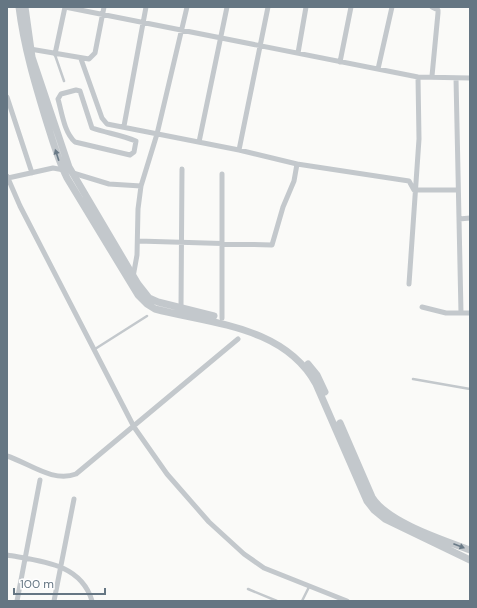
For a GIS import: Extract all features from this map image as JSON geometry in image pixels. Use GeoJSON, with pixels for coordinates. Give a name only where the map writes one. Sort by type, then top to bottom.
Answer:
{"type":"FeatureCollection","features":[{"type":"Feature","properties":{"kind":"street"},"geometry":{"type":"LineString","coordinates":[[19,7],[23,41],[29,64],[63,169],[132,286],[143,300],[151,307],[240,328],[271,340],[299,361],[313,378],[367,500],[374,510],[385,519],[470,560]]}},
{"type":"Feature","properties":{"kind":"street"},"geometry":{"type":"LineString","coordinates":[[25,7],[30,49],[72,173],[134,276],[149,298],[248,326],[302,359],[317,375],[372,497],[380,508],[427,533],[470,550]]}},
{"type":"Feature","properties":{"kind":"street"},"geometry":{"type":"LineString","coordinates":[[55,54],[65,7],[378,69],[418,76],[470,78]]}},
{"type":"Feature","properties":{"kind":"street"},"geometry":{"type":"LineString","coordinates":[[30,49],[89,60],[93,57],[104,7]]}},
{"type":"Feature","properties":{"kind":"street"},"geometry":{"type":"LineString","coordinates":[[124,126],[146,7]]}},
{"type":"Feature","properties":{"kind":"street"},"geometry":{"type":"LineString","coordinates":[[134,276],[138,241],[138,209],[141,186],[157,134],[183,30],[187,7]]}},
{"type":"Feature","properties":{"kind":"street"},"geometry":{"type":"LineString","coordinates":[[199,142],[227,7]]}},
{"type":"Feature","properties":{"kind":"street"},"geometry":{"type":"LineString","coordinates":[[239,150],[268,7]]}},
{"type":"Feature","properties":{"kind":"street"},"geometry":{"type":"LineString","coordinates":[[298,53],[306,7]]}},
{"type":"Feature","properties":{"kind":"street"},"geometry":{"type":"LineString","coordinates":[[340,62],[351,7]]}},
{"type":"Feature","properties":{"kind":"street"},"geometry":{"type":"LineString","coordinates":[[378,69],[392,7]]}},
{"type":"Feature","properties":{"kind":"street"},"geometry":{"type":"LineString","coordinates":[[432,7],[438,10],[438,13],[432,76]]}},
{"type":"Feature","properties":{"kind":"street"},"geometry":{"type":"LineString","coordinates":[[80,59],[102,118],[107,124],[118,127],[124,126],[239,150],[297,164],[409,182],[414,190]]}},
{"type":"Feature","properties":{"kind":"street"},"geometry":{"type":"LineString","coordinates":[[409,284],[414,190],[419,139],[418,76]]}},
{"type":"Feature","properties":{"kind":"street"},"geometry":{"type":"LineString","coordinates":[[456,78],[461,313]]}},
{"type":"Feature","properties":{"kind":"street"},"geometry":{"type":"LineString","coordinates":[[76,90],[80,91],[92,128],[111,135],[121,134],[136,141],[134,152],[130,156],[75,142],[70,138],[63,119],[59,96],[61,94],[76,90]]}},
{"type":"Feature","properties":{"kind":"street"},"geometry":{"type":"LineString","coordinates":[[7,97],[32,173]]}},
{"type":"Feature","properties":{"kind":"street"},"geometry":{"type":"LineString","coordinates":[[54,122],[63,119]]}},
{"type":"Feature","properties":{"kind":"street"},"geometry":{"type":"LineString","coordinates":[[138,241],[272,245],[283,207],[294,181],[297,164]]}},
{"type":"Feature","properties":{"kind":"street"},"geometry":{"type":"LineString","coordinates":[[141,186],[109,184],[63,169],[53,168],[8,177],[23,212],[95,349],[134,428],[167,474],[209,522],[244,554],[264,568],[347,601]]}},
{"type":"Feature","properties":{"kind":"street"},"geometry":{"type":"LineString","coordinates":[[181,308],[182,169]]}},
{"type":"Feature","properties":{"kind":"street"},"geometry":{"type":"LineString","coordinates":[[222,174],[222,318]]}},
{"type":"Feature","properties":{"kind":"street"},"geometry":{"type":"LineString","coordinates":[[414,190],[458,190]]}},
{"type":"Feature","properties":{"kind":"street"},"geometry":{"type":"LineString","coordinates":[[459,219],[470,218]]}},
{"type":"Feature","properties":{"kind":"street"},"geometry":{"type":"LineString","coordinates":[[422,307],[434,311],[470,313]]}},
{"type":"Feature","properties":{"kind":"street"},"geometry":{"type":"LineString","coordinates":[[7,456],[62,478],[69,477],[82,470],[101,455],[238,339]]}},
{"type":"Feature","properties":{"kind":"street"},"geometry":{"type":"LineString","coordinates":[[17,601],[40,480]]}},
{"type":"Feature","properties":{"kind":"street"},"geometry":{"type":"LineString","coordinates":[[54,601],[74,499]]}},
{"type":"Feature","properties":{"kind":"street"},"geometry":{"type":"LineString","coordinates":[[7,555],[62,566],[82,582],[92,601]]}},
{"type":"Feature","properties":{"kind":"lane"},"geometry":{"type":"LineString","coordinates":[[55,54],[64,81]]}},
{"type":"Feature","properties":{"kind":"lane"},"geometry":{"type":"LineString","coordinates":[[95,349],[147,316]]}},
{"type":"Feature","properties":{"kind":"lane"},"geometry":{"type":"LineString","coordinates":[[413,379],[470,389]]}},
{"type":"Feature","properties":{"kind":"lane"},"geometry":{"type":"LineString","coordinates":[[302,601],[309,587]]}},
{"type":"Feature","properties":{"kind":"lane"},"geometry":{"type":"LineString","coordinates":[[248,590],[277,601]]}}]}
